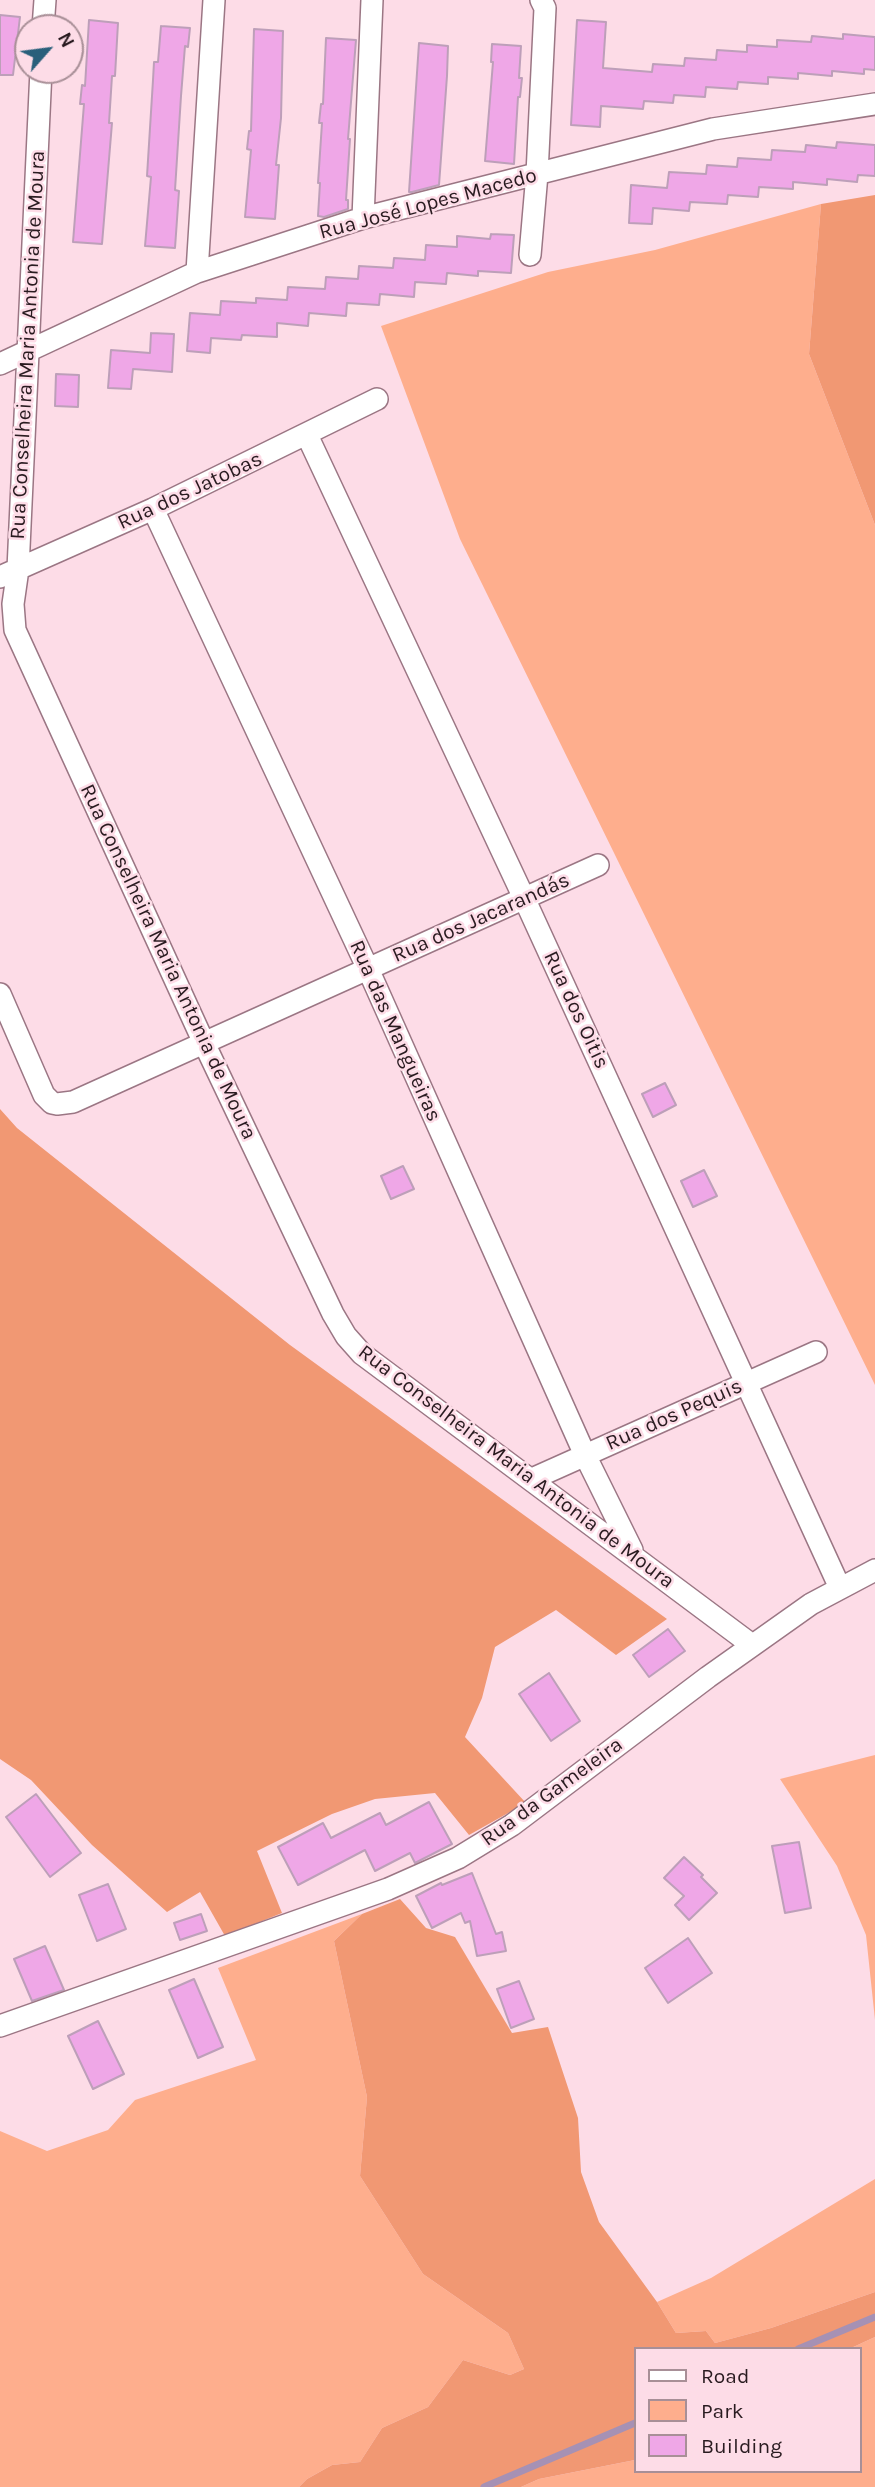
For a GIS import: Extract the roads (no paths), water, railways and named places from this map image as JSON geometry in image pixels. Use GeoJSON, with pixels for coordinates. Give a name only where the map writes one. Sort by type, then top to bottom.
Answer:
{"type":"FeatureCollection","features":[{"type":"Feature","properties":{"kind":"street"},"geometry":{"type":"LineString","coordinates":[[197,272],[214,0]]}},
{"type":"Feature","properties":{"kind":"street"},"geometry":{"type":"LineString","coordinates":[[363,218],[372,0]]}},
{"type":"Feature","properties":{"kind":"street"},"geometry":{"type":"LineString","coordinates":[[530,255],[537,174],[543,4]]}},
{"type":"Feature","properties":{"kind":"street","name":"Rua Conselheira Maria Antonia de Moura"},"geometry":{"type":"LineString","coordinates":[[40,84],[26,351],[9,573],[15,630],[204,1043],[345,1336],[362,1354],[752,1645]]}},
{"type":"Feature","properties":{"kind":"street","name":"Rua José Lopes Macedo"},"geometry":{"type":"LineString","coordinates":[[0,364],[197,272],[363,218],[713,130],[875,104]]}},
{"type":"Feature","properties":{"kind":"street","name":"Rua dos Jatobas"},"geometry":{"type":"LineString","coordinates":[[9,573],[153,509],[377,399]]}},
{"type":"Feature","properties":{"kind":"street","name":"Rua dos Oitis"},"geometry":{"type":"LineString","coordinates":[[307,435],[748,1382],[840,1588]]}},
{"type":"Feature","properties":{"kind":"street","name":"Rua das Mangueiras"},"geometry":{"type":"LineString","coordinates":[[153,509],[368,969],[585,1455],[634,1555]]}},
{"type":"Feature","properties":{"kind":"street","name":"Rua dos Jacarandás"},"geometry":{"type":"LineString","coordinates":[[0,994],[44,1095],[57,1104],[73,1102],[598,865]]}},
{"type":"Feature","properties":{"kind":"street","name":"Rua dos Pequis"},"geometry":{"type":"LineString","coordinates":[[531,1479],[816,1352]]}},
{"type":"Feature","properties":{"kind":"street","name":"Rua da Gameleira"},"geometry":{"type":"LineString","coordinates":[[0,2025],[388,1889],[458,1858],[512,1825],[811,1604],[875,1570]]}},
{"type":"Feature","properties":{"kind":"waterway"},"geometry":{"type":"LineString","coordinates":[[803,2347],[875,2317]]}},
{"type":"Feature","properties":{"kind":"waterway"},"geometry":{"type":"LineString","coordinates":[[484,2487],[634,2423]]}}]}
